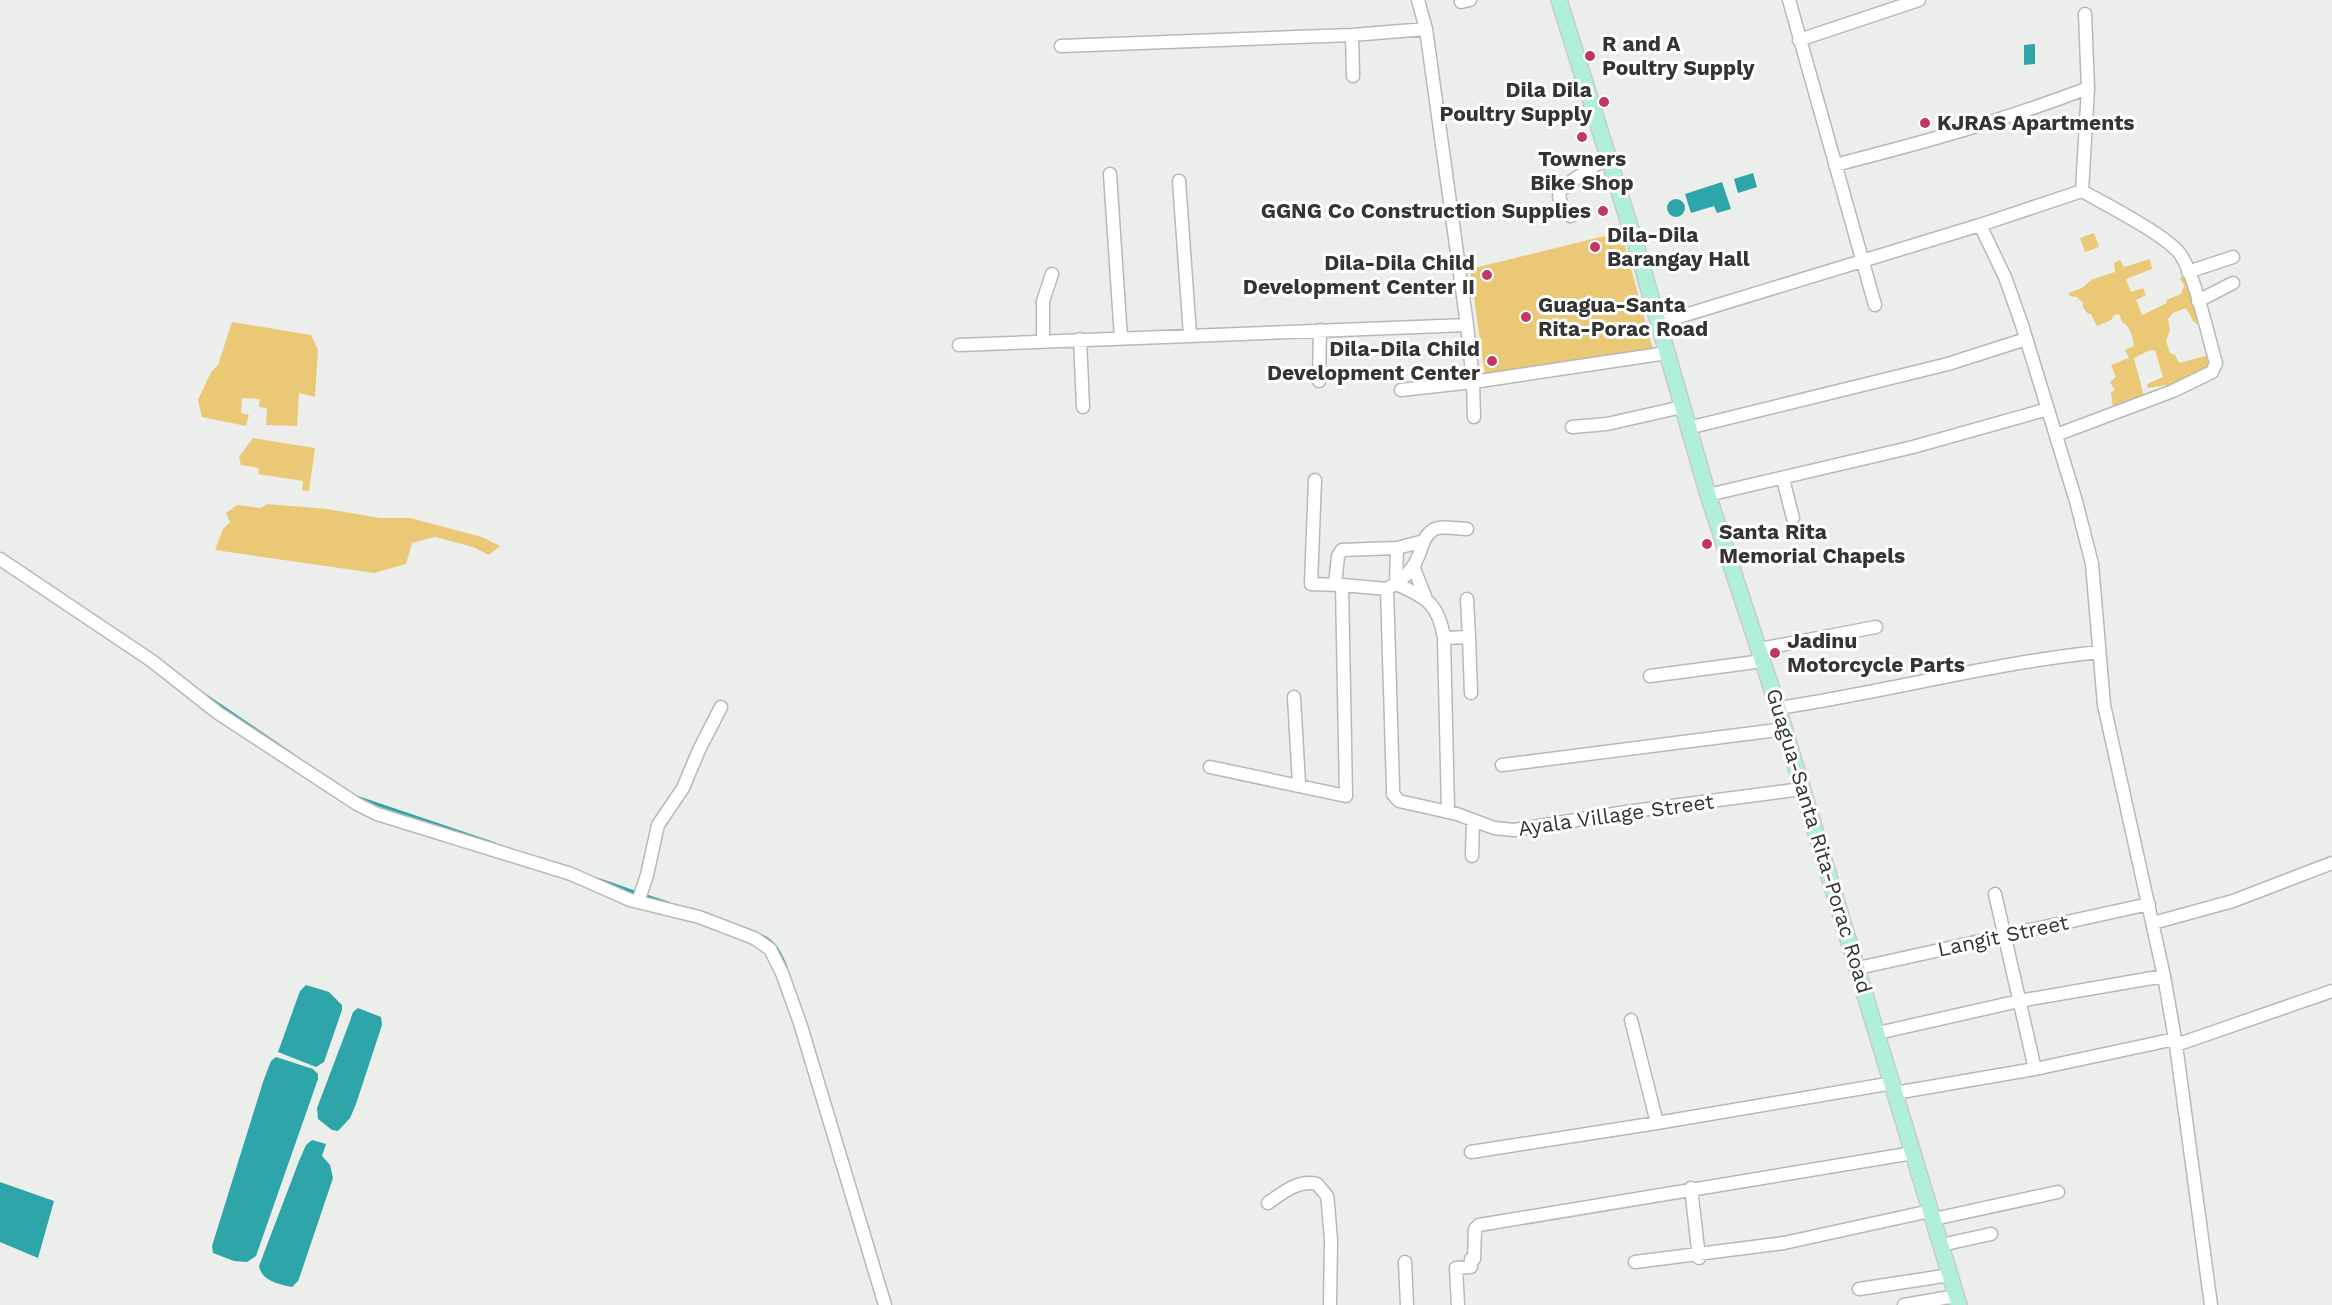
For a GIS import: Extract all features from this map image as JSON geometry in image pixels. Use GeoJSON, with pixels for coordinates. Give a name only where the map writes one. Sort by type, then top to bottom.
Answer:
{"type":"FeatureCollection","features":[{"type":"Feature","properties":{"kind":"main road","name":"Guagua-Santa Rita-Porac Road"},"geometry":{"type":"LineString","coordinates":[[1559,0],[1659,323],[1708,495],[1785,729],[1958,1300]]}},
{"type":"Feature","properties":{"kind":"street"},"geometry":{"type":"LineString","coordinates":[[1418,0],[1426,29],[1467,325],[1474,417]]}},
{"type":"Feature","properties":{"kind":"street"},"geometry":{"type":"LineString","coordinates":[[1789,0],[1875,305]]}},
{"type":"Feature","properties":{"kind":"street"},"geometry":{"type":"LineString","coordinates":[[1799,40],[1919,0]]}},
{"type":"Feature","properties":{"kind":"street"},"geometry":{"type":"LineString","coordinates":[[2082,191],[2088,88],[2085,14]]}},
{"type":"Feature","properties":{"kind":"street"},"geometry":{"type":"LineString","coordinates":[[1061,46],[1352,35],[1426,29]]}},
{"type":"Feature","properties":{"kind":"street"},"geometry":{"type":"LineString","coordinates":[[1352,35],[1353,76]]}},
{"type":"Feature","properties":{"kind":"street"},"geometry":{"type":"LineString","coordinates":[[1835,165],[1953,134],[2032,109],[2088,88]]}},
{"type":"Feature","properties":{"kind":"street"},"geometry":{"type":"LineString","coordinates":[[1571,216],[1564,210],[1559,200],[1559,192],[1607,157]]}},
{"type":"Feature","properties":{"kind":"street"},"geometry":{"type":"LineString","coordinates":[[1110,174],[1121,338]]}},
{"type":"Feature","properties":{"kind":"street"},"geometry":{"type":"LineString","coordinates":[[1179,181],[1190,335]]}},
{"type":"Feature","properties":{"kind":"street"},"geometry":{"type":"LineString","coordinates":[[1659,323],[1862,262],[2082,191],[2165,240],[2178,252],[2188,272],[2217,363],[2212,372],[2173,391],[2056,435]]}},
{"type":"Feature","properties":{"kind":"street"},"geometry":{"type":"LineString","coordinates":[[1980,225],[2005,277],[2026,339],[2092,564],[2104,705],[2164,976],[2211,1305]]}},
{"type":"Feature","properties":{"kind":"street"},"geometry":{"type":"LineString","coordinates":[[2188,272],[2233,257]]}},
{"type":"Feature","properties":{"kind":"street"},"geometry":{"type":"LineString","coordinates":[[1043,341],[1043,301],[1052,274]]}},
{"type":"Feature","properties":{"kind":"street"},"geometry":{"type":"LineString","coordinates":[[2198,301],[2233,283]]}},
{"type":"Feature","properties":{"kind":"street"},"geometry":{"type":"LineString","coordinates":[[959,345],[1467,325]]}},
{"type":"Feature","properties":{"kind":"street"},"geometry":{"type":"LineString","coordinates":[[1319,381],[1320,330]]}},
{"type":"Feature","properties":{"kind":"street"},"geometry":{"type":"LineString","coordinates":[[1080,339],[1083,407]]}},
{"type":"Feature","properties":{"kind":"street"},"geometry":{"type":"LineString","coordinates":[[1688,428],[1948,364],[2026,339]]}},
{"type":"Feature","properties":{"kind":"street"},"geometry":{"type":"LineString","coordinates":[[1401,390],[1473,382],[1667,353]]}},
{"type":"Feature","properties":{"kind":"street"},"geometry":{"type":"LineString","coordinates":[[1572,427],[1607,424],[1682,407]]}},
{"type":"Feature","properties":{"kind":"street"},"geometry":{"type":"LineString","coordinates":[[1708,495],[1913,447],[2048,410]]}},
{"type":"Feature","properties":{"kind":"street"},"geometry":{"type":"LineString","coordinates":[[1783,479],[1793,518]]}},
{"type":"Feature","properties":{"kind":"street"},"geometry":{"type":"LineString","coordinates":[[1315,480],[1311,584],[1392,586],[1415,592],[1428,602],[1439,616],[1443,638],[1448,811]]}},
{"type":"Feature","properties":{"kind":"street"},"geometry":{"type":"LineString","coordinates":[[1392,586],[1413,566],[1424,541],[1434,529],[1467,529]]}},
{"type":"Feature","properties":{"kind":"street"},"geometry":{"type":"LineString","coordinates":[[1210,767],[1299,784],[1346,796],[1339,585],[1340,551],[1397,548],[1424,541]]}},
{"type":"Feature","properties":{"kind":"street","name":"Ayala Village Street"},"geometry":{"type":"LineString","coordinates":[[1397,548],[1392,586],[1393,794],[1403,804],[1448,811],[1494,828],[1514,830],[1626,812],[1802,789]]}},
{"type":"Feature","properties":{"kind":"street"},"geometry":{"type":"LineString","coordinates":[[0,559],[135,649],[218,713],[357,804],[377,814],[640,897],[764,943],[775,956],[800,1023],[885,1305]]}},
{"type":"Feature","properties":{"kind":"street"},"geometry":{"type":"LineString","coordinates":[[1413,566],[1428,602]]}},
{"type":"Feature","properties":{"kind":"street"},"geometry":{"type":"LineString","coordinates":[[1467,599],[1471,693]]}},
{"type":"Feature","properties":{"kind":"street"},"geometry":{"type":"LineString","coordinates":[[1650,676],[1762,655],[1876,627]]}},
{"type":"Feature","properties":{"kind":"street"},"geometry":{"type":"LineString","coordinates":[[1443,638],[1469,637]]}},
{"type":"Feature","properties":{"kind":"street"},"geometry":{"type":"LineString","coordinates":[[1778,708],[1846,698],[1942,678],[2099,652]]}},
{"type":"Feature","properties":{"kind":"street"},"geometry":{"type":"LineString","coordinates":[[1294,698],[1299,784]]}},
{"type":"Feature","properties":{"kind":"street"},"geometry":{"type":"LineString","coordinates":[[640,897],[658,825],[683,788],[721,707]]}},
{"type":"Feature","properties":{"kind":"street"},"geometry":{"type":"LineString","coordinates":[[1502,765],[1785,729]]}},
{"type":"Feature","properties":{"kind":"street"},"geometry":{"type":"LineString","coordinates":[[1472,856],[1473,821]]}},
{"type":"Feature","properties":{"kind":"street"},"geometry":{"type":"LineString","coordinates":[[2153,923],[2233,901],[2332,863]]}},
{"type":"Feature","properties":{"kind":"street"},"geometry":{"type":"LineString","coordinates":[[1995,894],[2035,1069]]}},
{"type":"Feature","properties":{"kind":"street","name":"Langit Street"},"geometry":{"type":"LineString","coordinates":[[1858,968],[2149,904]]}},
{"type":"Feature","properties":{"kind":"street"},"geometry":{"type":"LineString","coordinates":[[1878,1033],[2019,1001],[2164,976]]}},
{"type":"Feature","properties":{"kind":"street"},"geometry":{"type":"LineString","coordinates":[[1471,1152],[2035,1069],[2175,1042],[2332,991]]}},
{"type":"Feature","properties":{"kind":"street"},"geometry":{"type":"LineString","coordinates":[[1631,1020],[1657,1124]]}},
{"type":"Feature","properties":{"kind":"street"},"geometry":{"type":"LineString","coordinates":[[1458,1305],[1456,1268],[1471,1267],[1471,1259],[1474,1259],[1476,1227],[1690,1188],[1913,1153]]}},
{"type":"Feature","properties":{"kind":"street"},"geometry":{"type":"LineString","coordinates":[[1268,1203],[1282,1193],[1304,1183],[1317,1184],[1323,1189],[1327,1196],[1331,1240],[1330,1305]]}},
{"type":"Feature","properties":{"kind":"street"},"geometry":{"type":"LineString","coordinates":[[1690,1188],[1699,1256]]}},
{"type":"Feature","properties":{"kind":"street"},"geometry":{"type":"LineString","coordinates":[[1635,1262],[1699,1256],[1784,1243],[2058,1192]]}},
{"type":"Feature","properties":{"kind":"street"},"geometry":{"type":"LineString","coordinates":[[1941,1245],[1991,1234]]}},
{"type":"Feature","properties":{"kind":"street"},"geometry":{"type":"LineString","coordinates":[[1406,1262],[1407,1305]]}},
{"type":"Feature","properties":{"kind":"street"},"geometry":{"type":"LineString","coordinates":[[1859,1289],[1950,1275]]}},
{"type":"Feature","properties":{"kind":"street"},"geometry":{"type":"LineString","coordinates":[[1904,1305],[1958,1300]]}},
{"type":"Feature","properties":{"kind":"shaded area"},"geometry":{"type":"Polygon","coordinates":[[[1621,232],[1653,349],[1485,376],[1470,269],[1621,232]]]}},
{"type":"Feature","properties":{"kind":"shaded area"},"geometry":{"type":"Polygon","coordinates":[[[2094,233],[2099,247],[2085,252],[2080,238],[2094,233]]]}},
{"type":"Feature","properties":{"kind":"shaded area"},"geometry":{"type":"Polygon","coordinates":[[[2150,259],[2152,269],[2126,279],[2131,292],[2143,288],[2146,295],[2136,300],[2142,315],[2167,303],[2166,300],[2181,294],[2184,286],[2180,278],[2186,274],[2201,327],[2193,321],[2186,308],[2173,313],[2168,319],[2170,330],[2166,341],[2170,353],[2175,355],[2179,363],[2209,355],[2213,367],[2172,384],[2148,388],[2147,384],[2163,377],[2155,350],[2148,351],[2134,358],[2144,397],[2113,407],[2111,392],[2115,390],[2110,382],[2116,377],[2111,365],[2129,358],[2125,350],[2134,346],[2131,332],[2122,322],[2119,314],[2097,326],[2091,314],[2087,313],[2083,307],[2083,303],[2077,297],[2069,296],[2069,293],[2082,288],[2091,280],[2115,272],[2114,263],[2120,260],[2124,267],[2150,259]]]}},
{"type":"Feature","properties":{"kind":"shaded area"},"geometry":{"type":"Polygon","coordinates":[[[232,322],[311,335],[318,350],[315,397],[299,393],[297,426],[266,425],[267,408],[259,407],[260,399],[242,398],[241,413],[249,415],[246,426],[202,417],[198,400],[211,372],[218,365],[232,322]]]}},
{"type":"Feature","properties":{"kind":"shaded area"},"geometry":{"type":"Polygon","coordinates":[[[253,438],[315,448],[309,491],[302,490],[303,481],[258,474],[259,468],[241,465],[239,457],[253,438]]]}},
{"type":"Feature","properties":{"kind":"shaded area"},"geometry":{"type":"Polygon","coordinates":[[[267,504],[327,509],[380,518],[410,518],[482,537],[500,546],[489,555],[473,547],[435,537],[412,543],[406,564],[374,573],[215,550],[223,529],[230,522],[226,513],[237,505],[261,508],[267,504]]]}},
{"type":"Feature","properties":{"kind":"water"},"geometry":{"type":"Polygon","coordinates":[[[2035,44],[2035,64],[2024,65],[2024,45],[2035,44]]]}},
{"type":"Feature","properties":{"kind":"water"},"geometry":{"type":"Polygon","coordinates":[[[1753,173],[1757,187],[1738,193],[1734,179],[1753,173]]]}},
{"type":"Feature","properties":{"kind":"water"},"geometry":{"type":"Polygon","coordinates":[[[1722,182],[1731,209],[1717,213],[1714,206],[1691,213],[1685,194],[1722,182]]]}},
{"type":"Feature","properties":{"kind":"water"},"geometry":{"type":"Polygon","coordinates":[[[1676,199],[1682,202],[1685,208],[1682,214],[1676,217],[1670,214],[1667,208],[1670,202],[1676,199]]]}},
{"type":"Feature","properties":{"kind":"water"},"geometry":{"type":"Polygon","coordinates":[[[306,985],[329,992],[342,1005],[324,1062],[316,1067],[278,1052],[300,991],[306,985]]]}},
{"type":"Feature","properties":{"kind":"water"},"geometry":{"type":"Polygon","coordinates":[[[358,1008],[381,1017],[382,1025],[350,1118],[338,1131],[332,1130],[318,1119],[317,1108],[353,1012],[358,1008]]]}},
{"type":"Feature","properties":{"kind":"water"},"geometry":{"type":"Polygon","coordinates":[[[276,1057],[313,1069],[318,1074],[318,1079],[256,1256],[247,1262],[234,1261],[213,1253],[212,1246],[263,1082],[271,1061],[276,1057]]]}},
{"type":"Feature","properties":{"kind":"water"},"geometry":{"type":"Polygon","coordinates":[[[312,1140],[326,1144],[322,1156],[330,1165],[333,1178],[298,1281],[292,1287],[267,1278],[259,1266],[299,1161],[306,1145],[312,1140]]]}},
{"type":"Feature","properties":{"kind":"water"},"geometry":{"type":"Polygon","coordinates":[[[0,1182],[54,1201],[38,1258],[0,1242],[0,1182]]]}},
{"type":"Feature","properties":{"kind":"waterway"},"geometry":{"type":"LineString","coordinates":[[202,693],[293,755]]}},
{"type":"Feature","properties":{"kind":"waterway"},"geometry":{"type":"LineString","coordinates":[[356,797],[495,844]]}},
{"type":"Feature","properties":{"kind":"waterway"},"geometry":{"type":"LineString","coordinates":[[597,879],[637,893]]}},
{"type":"Feature","properties":{"kind":"waterway"},"geometry":{"type":"LineString","coordinates":[[643,895],[668,903]]}},
{"type":"Feature","properties":{"kind":"waterway"},"geometry":{"type":"LineString","coordinates":[[759,935],[773,944],[786,967]]}},
{"type":"Feature","properties":{"kind":"place","name":"R and A Poultry Supply"},"geometry":{"type":"Point","coordinates":[1590,56]}},
{"type":"Feature","properties":{"kind":"place","name":"Dila Dila Poultry Supply"},"geometry":{"type":"Point","coordinates":[1604,102]}},
{"type":"Feature","properties":{"kind":"place","name":"KJRAS Apartments"},"geometry":{"type":"Point","coordinates":[1925,123]}},
{"type":"Feature","properties":{"kind":"place","name":"Towners Bike Shop"},"geometry":{"type":"Point","coordinates":[1582,137]}},
{"type":"Feature","properties":{"kind":"place","name":"GGNG Co Construction Supplies"},"geometry":{"type":"Point","coordinates":[1603,211]}},
{"type":"Feature","properties":{"kind":"place","name":"Dila-Dila Barangay Hall"},"geometry":{"type":"Point","coordinates":[1595,247]}},
{"type":"Feature","properties":{"kind":"place","name":"Dila-Dila Child Development Center II"},"geometry":{"type":"Point","coordinates":[1487,275]}},
{"type":"Feature","properties":{"kind":"place","name":"Guagua-Santa Rita-Porac Road"},"geometry":{"type":"Point","coordinates":[1526,317]}},
{"type":"Feature","properties":{"kind":"place","name":"Dila-Dila Child Development Center"},"geometry":{"type":"Point","coordinates":[1492,361]}},
{"type":"Feature","properties":{"kind":"place","name":"Santa Rita Memorial Chapels"},"geometry":{"type":"Point","coordinates":[1707,544]}},
{"type":"Feature","properties":{"kind":"place","name":"Jadinu Motorcycle Parts"},"geometry":{"type":"Point","coordinates":[1775,653]}}]}
